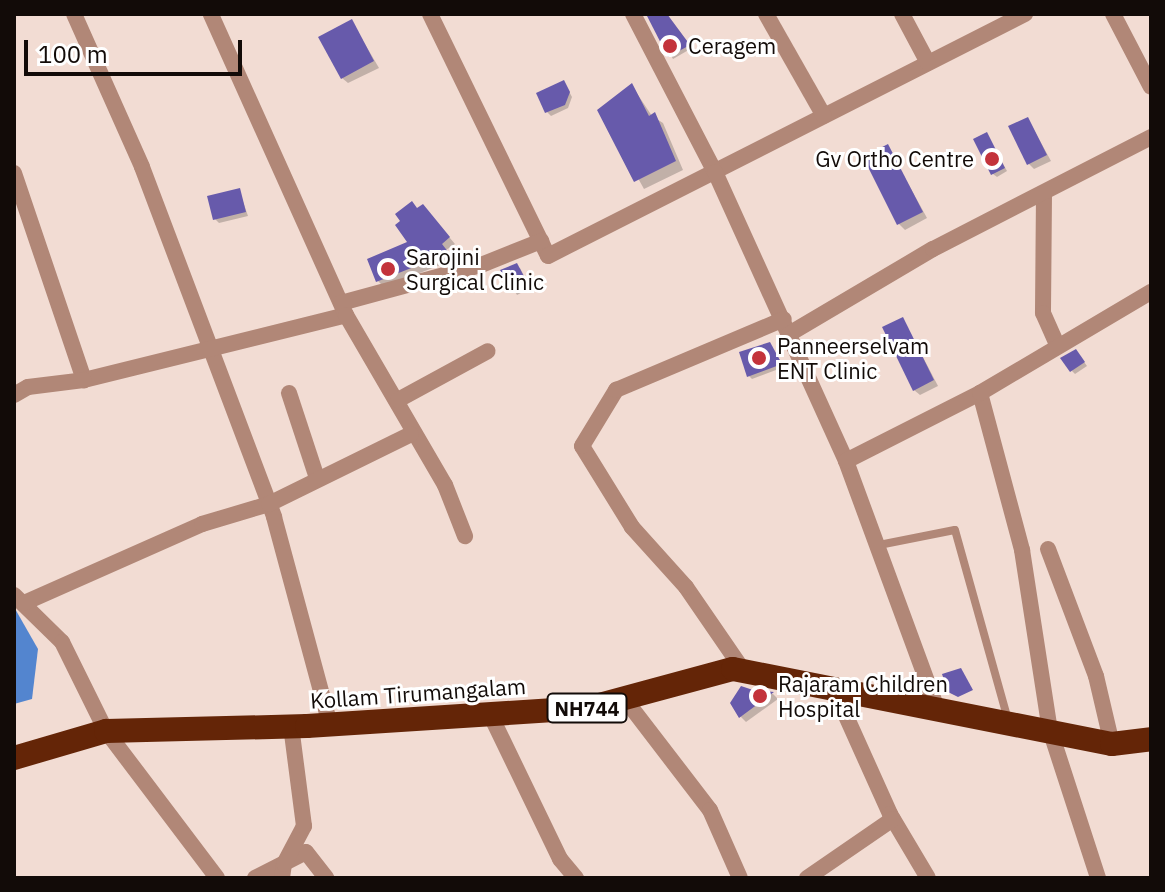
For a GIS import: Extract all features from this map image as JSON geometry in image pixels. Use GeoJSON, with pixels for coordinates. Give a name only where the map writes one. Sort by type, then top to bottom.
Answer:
{"type":"FeatureCollection","features":[{"type":"Feature","properties":{"kind":"highway","name":"Kollam Tirumangalam"},"geometry":{"type":"LineString","coordinates":[[14,758],[106,731],[291,726],[588,708],[733,669],[936,706],[1112,744],[1151,739]]}},
{"type":"Feature","properties":{"kind":"street"},"geometry":{"type":"LineString","coordinates":[[74,14],[142,167],[269,504],[304,616],[330,724]]}},
{"type":"Feature","properties":{"kind":"street"},"geometry":{"type":"LineString","coordinates":[[211,14],[344,309],[398,400],[411,434],[445,485],[465,536]]}},
{"type":"Feature","properties":{"kind":"street"},"geometry":{"type":"LineString","coordinates":[[430,14],[548,256],[1025,14]]}},
{"type":"Feature","properties":{"kind":"street"},"geometry":{"type":"LineString","coordinates":[[633,14],[715,172],[787,326],[879,545],[936,706]]}},
{"type":"Feature","properties":{"kind":"street"},"geometry":{"type":"LineString","coordinates":[[766,14],[824,116]]}},
{"type":"Feature","properties":{"kind":"street"},"geometry":{"type":"LineString","coordinates":[[902,14],[928,63]]}},
{"type":"Feature","properties":{"kind":"street"},"geometry":{"type":"LineString","coordinates":[[1113,14],[1151,87]]}},
{"type":"Feature","properties":{"kind":"street"},"geometry":{"type":"LineString","coordinates":[[743,670],[686,587],[632,527],[582,446],[616,390],[787,326],[1151,137]]}},
{"type":"Feature","properties":{"kind":"street"},"geometry":{"type":"LineString","coordinates":[[14,173],[84,380]]}},
{"type":"Feature","properties":{"kind":"street"},"geometry":{"type":"LineString","coordinates":[[1044,195],[1043,313],[1058,346]]}},
{"type":"Feature","properties":{"kind":"street"},"geometry":{"type":"LineString","coordinates":[[14,395],[28,387],[84,380],[209,350],[481,265],[541,241]]}},
{"type":"Feature","properties":{"kind":"street"},"geometry":{"type":"LineString","coordinates":[[846,461],[980,393],[1151,292]]}},
{"type":"Feature","properties":{"kind":"street"},"geometry":{"type":"LineString","coordinates":[[398,400],[488,351]]}},
{"type":"Feature","properties":{"kind":"street"},"geometry":{"type":"LineString","coordinates":[[289,393],[317,478]]}},
{"type":"Feature","properties":{"kind":"street"},"geometry":{"type":"LineString","coordinates":[[980,393],[1022,550],[1050,730],[1098,878]]}},
{"type":"Feature","properties":{"kind":"street"},"geometry":{"type":"LineString","coordinates":[[217,878],[106,731],[62,642],[19,599],[202,524],[269,504],[411,434]]}},
{"type":"Feature","properties":{"kind":"street"},"geometry":{"type":"LineString","coordinates":[[1048,549],[1096,676],[1112,744]]}},
{"type":"Feature","properties":{"kind":"street"},"geometry":{"type":"LineString","coordinates":[[833,687],[893,819],[928,878]]}},
{"type":"Feature","properties":{"kind":"street"},"geometry":{"type":"LineString","coordinates":[[624,698],[710,810],[740,878]]}},
{"type":"Feature","properties":{"kind":"street"},"geometry":{"type":"LineString","coordinates":[[490,714],[560,859],[576,878]]}},
{"type":"Feature","properties":{"kind":"street"},"geometry":{"type":"LineString","coordinates":[[283,871],[304,826],[291,726]]}},
{"type":"Feature","properties":{"kind":"street"},"geometry":{"type":"LineString","coordinates":[[807,878],[893,819]]}},
{"type":"Feature","properties":{"kind":"street"},"geometry":{"type":"LineString","coordinates":[[255,878],[283,871],[306,852],[326,878]]}},
{"type":"Feature","properties":{"kind":"lane"},"geometry":{"type":"LineString","coordinates":[[879,545],[955,530],[1009,721]]}},
{"type":"Feature","properties":{"kind":"water"},"geometry":{"type":"Polygon","coordinates":[[[14,607],[38,649],[32,699],[14,704],[14,607]]]}},
{"type":"Feature","properties":{"kind":"building"},"geometry":{"type":"Polygon","coordinates":[[[646,14],[667,14],[690,45],[668,57],[646,14]]]}},
{"type":"Feature","properties":{"kind":"building"},"geometry":{"type":"Polygon","coordinates":[[[352,19],[374,61],[341,79],[318,37],[352,19]]]}},
{"type":"Feature","properties":{"kind":"building"},"geometry":{"type":"Polygon","coordinates":[[[564,80],[570,92],[565,105],[545,113],[536,93],[564,80]]]}},
{"type":"Feature","properties":{"kind":"building"},"geometry":{"type":"Polygon","coordinates":[[[632,83],[649,116],[655,112],[676,161],[634,182],[597,110],[632,83]]]}},
{"type":"Feature","properties":{"kind":"building"},"geometry":{"type":"Polygon","coordinates":[[[1028,117],[1047,155],[1027,165],[1008,126],[1028,117]]]}},
{"type":"Feature","properties":{"kind":"building"},"geometry":{"type":"Polygon","coordinates":[[[987,132],[1005,168],[991,175],[973,139],[987,132]]]}},
{"type":"Feature","properties":{"kind":"building"},"geometry":{"type":"Polygon","coordinates":[[[888,144],[923,212],[897,225],[863,157],[888,144]]]}},
{"type":"Feature","properties":{"kind":"building"},"geometry":{"type":"Polygon","coordinates":[[[240,188],[246,212],[213,220],[207,196],[240,188]]]}},
{"type":"Feature","properties":{"kind":"building"},"geometry":{"type":"Polygon","coordinates":[[[412,201],[417,208],[423,204],[450,237],[442,244],[449,253],[376,282],[367,259],[407,242],[395,225],[400,221],[395,214],[412,201]]]}},
{"type":"Feature","properties":{"kind":"building"},"geometry":{"type":"Polygon","coordinates":[[[517,263],[528,284],[512,292],[500,270],[517,263]]]}},
{"type":"Feature","properties":{"kind":"building"},"geometry":{"type":"Polygon","coordinates":[[[903,317],[934,380],[913,391],[882,327],[903,317]]]}},
{"type":"Feature","properties":{"kind":"building"},"geometry":{"type":"Polygon","coordinates":[[[770,342],[782,364],[747,377],[739,352],[770,342]]]}},
{"type":"Feature","properties":{"kind":"building"},"geometry":{"type":"Polygon","coordinates":[[[1076,349],[1085,362],[1070,372],[1060,358],[1076,349]]]}},
{"type":"Feature","properties":{"kind":"building"},"geometry":{"type":"Polygon","coordinates":[[[961,668],[973,690],[958,697],[948,692],[942,674],[961,668]]]}},
{"type":"Feature","properties":{"kind":"building"},"geometry":{"type":"Polygon","coordinates":[[[741,686],[774,692],[739,718],[730,703],[741,686]]]}},
{"type":"Feature","properties":{"kind":"place","name":"Ceragem"},"geometry":{"type":"Point","coordinates":[670,46]}},
{"type":"Feature","properties":{"kind":"place","name":"Gv Ortho Centre"},"geometry":{"type":"Point","coordinates":[992,159]}},
{"type":"Feature","properties":{"kind":"place","name":"Sarojini Surgical Clinic"},"geometry":{"type":"Point","coordinates":[388,269]}},
{"type":"Feature","properties":{"kind":"place","name":"Panneerselvam ENT Clinic"},"geometry":{"type":"Point","coordinates":[759,358]}},
{"type":"Feature","properties":{"kind":"place","name":"Rajaram Children Hospital"},"geometry":{"type":"Point","coordinates":[760,696]}}]}
